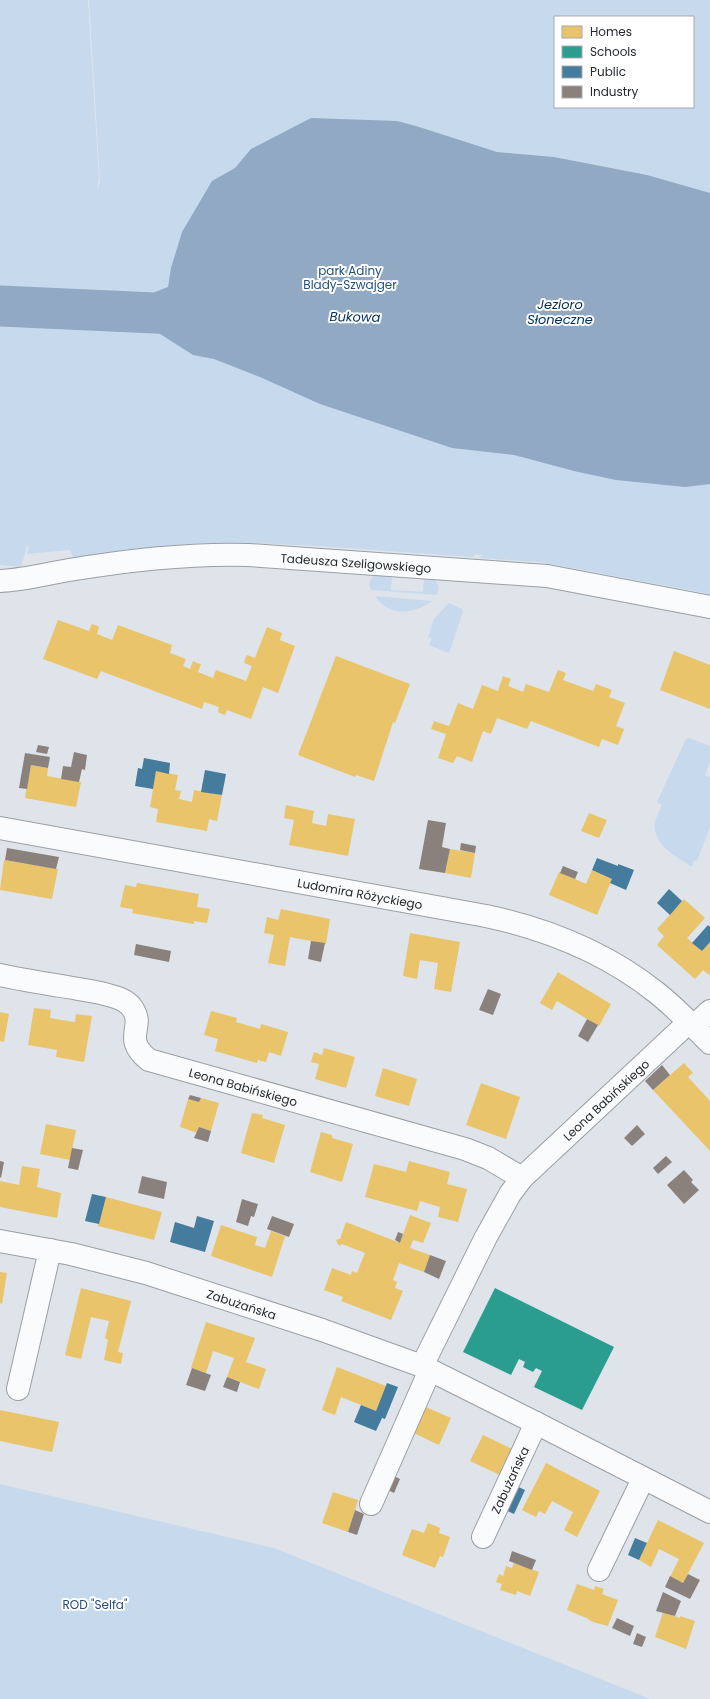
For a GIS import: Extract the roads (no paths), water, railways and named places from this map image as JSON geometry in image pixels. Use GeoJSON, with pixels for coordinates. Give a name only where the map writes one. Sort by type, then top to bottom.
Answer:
{"type":"FeatureCollection","features":[{"type":"Feature","properties":{"kind":"street","name":"Tadeusza Szeligowskiego"},"geometry":{"type":"LineString","coordinates":[[0,581],[29,578],[70,570],[182,556],[214,554],[249,555],[547,576],[710,607]]}},
{"type":"Feature","properties":{"kind":"street","name":"Ludomira Różyckiego"},"geometry":{"type":"LineString","coordinates":[[0,828],[486,916],[514,923],[570,942],[609,962],[657,993],[692,1024],[710,1044]]}},
{"type":"Feature","properties":{"kind":"street","name":"Leona Babińskiego"},"geometry":{"type":"LineString","coordinates":[[0,975],[105,994],[124,1000],[135,1012],[137,1019],[134,1037],[137,1048],[148,1060],[475,1153],[502,1166],[522,1178]]}},
{"type":"Feature","properties":{"kind":"street"},"geometry":{"type":"LineString","coordinates":[[692,1024],[710,1011]]}},
{"type":"Feature","properties":{"kind":"street","name":"Leona Babińskiego"},"geometry":{"type":"LineString","coordinates":[[426,1368],[486,1237],[510,1194],[522,1178],[692,1024]]}},
{"type":"Feature","properties":{"kind":"street","name":"Zabużańska"},"geometry":{"type":"LineString","coordinates":[[0,1241],[50,1250],[106,1263],[190,1287],[322,1330],[426,1368],[710,1512]]}},
{"type":"Feature","properties":{"kind":"street"},"geometry":{"type":"LineString","coordinates":[[18,1389],[50,1250]]}},
{"type":"Feature","properties":{"kind":"street"},"geometry":{"type":"LineString","coordinates":[[371,1504],[426,1368]]}},
{"type":"Feature","properties":{"kind":"street","name":"Zabużańska"},"geometry":{"type":"LineString","coordinates":[[483,1537],[536,1423]]}},
{"type":"Feature","properties":{"kind":"street"},"geometry":{"type":"LineString","coordinates":[[599,1570],[643,1479]]}},
{"type":"Feature","properties":{"kind":"water","name":"Jezioro Słoneczne"},"geometry":{"type":"Polygon","coordinates":[[[311,118],[397,121],[497,152],[554,157],[647,175],[710,193],[710,484],[685,487],[616,480],[578,472],[514,455],[452,448],[320,404],[260,377],[214,359],[193,355],[154,330],[146,320],[122,315],[121,307],[123,303],[138,303],[155,292],[168,287],[171,268],[182,232],[212,181],[235,168],[251,149],[311,118]]]}},
{"type":"Feature","properties":{"kind":"waterway","name":"Bukowa"},"geometry":{"type":"LineString","coordinates":[[0,306],[177,314]]}},
{"type":"Feature","properties":{"kind":"park label","name":"park Adiny Blady-Szwajger"},"geometry":{"type":"Point","coordinates":[350,277]}},
{"type":"Feature","properties":{"kind":"park label","name":"ROD \"Selfa\""},"geometry":{"type":"Point","coordinates":[95,1604]}}]}
